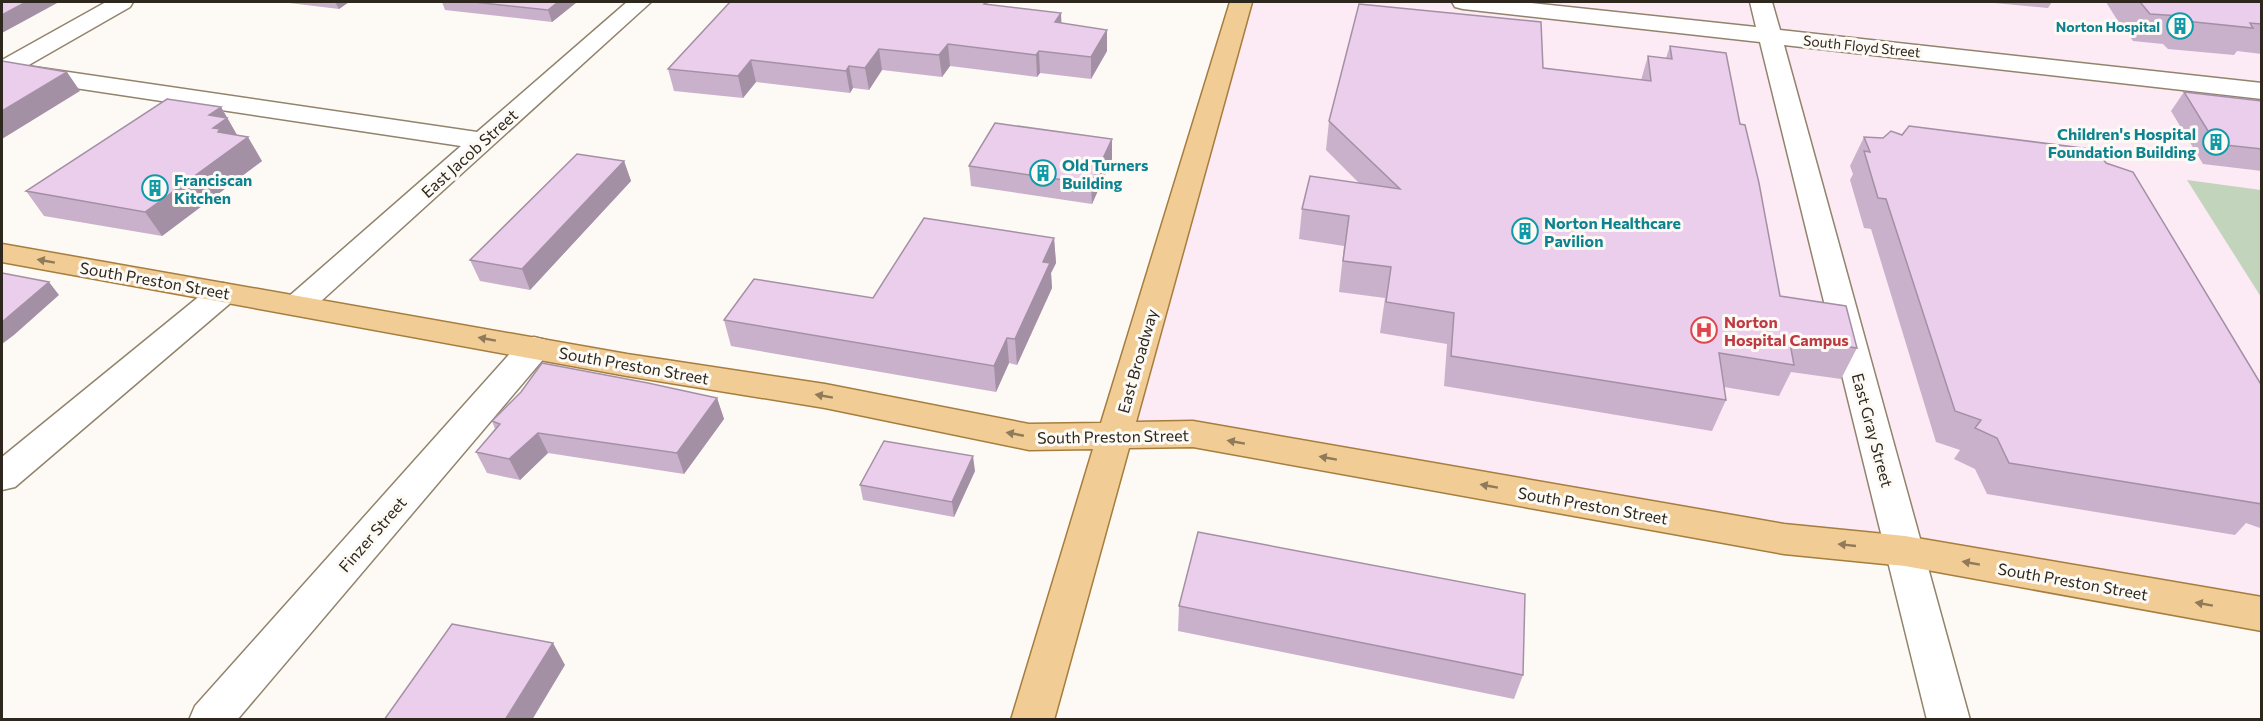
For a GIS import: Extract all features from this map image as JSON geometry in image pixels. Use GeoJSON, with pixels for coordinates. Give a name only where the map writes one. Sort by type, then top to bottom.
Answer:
{"type":"FeatureCollection","features":[{"type":"Feature","properties":{"kind":"main road","name":"East Broadway"},"geometry":{"type":"LineString","coordinates":[[1032,720],[1241,2]]}},
{"type":"Feature","properties":{"kind":"main road","name":"South Preston Street"},"geometry":{"type":"LineString","coordinates":[[2,253],[534,348],[825,396],[1029,437],[1193,434],[1784,539],[1905,551],[2262,614]]}},
{"type":"Feature","properties":{"kind":"street"},"geometry":{"type":"LineString","coordinates":[[2,70],[122,2]]}},
{"type":"Feature","properties":{"kind":"street","name":"East Jacob Street"},"geometry":{"type":"LineString","coordinates":[[298,306],[640,2]]}},
{"type":"Feature","properties":{"kind":"street","name":"South Floyd Street"},"geometry":{"type":"LineString","coordinates":[[1463,2],[2262,91]]}},
{"type":"Feature","properties":{"kind":"street","name":"East Gray Street"},"geometry":{"type":"LineString","coordinates":[[1761,2],[1949,720]]}},
{"type":"Feature","properties":{"kind":"street"},"geometry":{"type":"LineString","coordinates":[[2,70],[482,141]]}},
{"type":"Feature","properties":{"kind":"street"},"geometry":{"type":"LineString","coordinates":[[2,477],[223,292]]}},
{"type":"Feature","properties":{"kind":"street","name":"Finzer Street"},"geometry":{"type":"LineString","coordinates":[[210,720],[534,348]]}},
{"type":"Feature","properties":{"kind":"shaded area","name":"Norton Hospital Campus"},"geometry":{"type":"Polygon","coordinates":[[[1241,2],[2261,2],[2261,616],[1193,434],[1115,436],[1241,2]]]}},
{"type":"Feature","properties":{"kind":"green space"},"geometry":{"type":"Polygon","coordinates":[[[2187,180],[2261,190],[2261,297],[2187,180]]]}},
{"type":"Feature","properties":{"kind":"building"},"geometry":{"type":"Polygon","coordinates":[[[2,2],[26,2],[2,15],[2,2]]]}},
{"type":"Feature","properties":{"kind":"building"},"geometry":{"type":"Polygon","coordinates":[[[474,2],[558,2],[548,10],[474,2]]]}},
{"type":"Feature","properties":{"kind":"building"},"geometry":{"type":"Polygon","coordinates":[[[730,2],[986,2],[984,4],[1061,13],[1055,22],[1107,30],[1091,57],[1039,51],[1036,55],[948,44],[939,55],[879,49],[865,68],[849,66],[846,71],[751,60],[738,76],[668,69],[730,2]]]}},
{"type":"Feature","properties":{"kind":"building"},"geometry":{"type":"Polygon","coordinates":[[[2140,2],[2262,2],[2262,24],[2250,23],[2253,28],[2185,21],[2181,16],[2150,14],[2140,2]]]}},
{"type":"Feature","properties":{"kind":"building","name":"Norton Healthcare Pavilion"},"geometry":{"type":"Polygon","coordinates":[[[1359,4],[1541,22],[1543,68],[1651,81],[1648,56],[1672,59],[1670,46],[1726,53],[1740,124],[1745,125],[1759,183],[1780,296],[1846,306],[1857,348],[1789,338],[1794,365],[1719,353],[1726,400],[1451,356],[1454,313],[1386,302],[1391,267],[1343,261],[1349,216],[1302,209],[1310,176],[1400,189],[1329,121],[1359,4]]]}},
{"type":"Feature","properties":{"kind":"building"},"geometry":{"type":"Polygon","coordinates":[[[2,61],[67,72],[2,111],[2,61]]]}},
{"type":"Feature","properties":{"kind":"building"},"geometry":{"type":"Polygon","coordinates":[[[2184,92],[2262,101],[2262,149],[2216,144],[2184,92]]]}},
{"type":"Feature","properties":{"kind":"building"},"geometry":{"type":"Polygon","coordinates":[[[167,99],[221,107],[209,115],[227,118],[213,128],[220,129],[218,132],[248,137],[145,212],[26,191],[167,99]]]}},
{"type":"Feature","properties":{"kind":"building"},"geometry":{"type":"Polygon","coordinates":[[[995,123],[1112,139],[1091,184],[969,166],[995,123]]]}},
{"type":"Feature","properties":{"kind":"building"},"geometry":{"type":"Polygon","coordinates":[[[1909,126],[2098,150],[2106,163],[2133,172],[2262,386],[2262,504],[2009,463],[1997,438],[1975,428],[1981,420],[1955,411],[1886,199],[1878,198],[1864,151],[1870,152],[1864,137],[1883,138],[1891,131],[1902,135],[1909,126]]]}},
{"type":"Feature","properties":{"kind":"building"},"geometry":{"type":"Polygon","coordinates":[[[577,154],[624,161],[522,269],[470,260],[577,154]]]}},
{"type":"Feature","properties":{"kind":"building"},"geometry":{"type":"Polygon","coordinates":[[[924,218],[1054,238],[1043,262],[1050,263],[1015,339],[1007,338],[994,366],[724,320],[754,279],[873,298],[924,218]]]}},
{"type":"Feature","properties":{"kind":"building"},"geometry":{"type":"Polygon","coordinates":[[[2,273],[49,282],[2,322],[2,273]]]}},
{"type":"Feature","properties":{"kind":"building"},"geometry":{"type":"Polygon","coordinates":[[[542,363],[717,398],[677,453],[538,433],[509,459],[476,452],[500,424],[492,421],[521,392],[542,363]]]}},
{"type":"Feature","properties":{"kind":"building"},"geometry":{"type":"Polygon","coordinates":[[[884,441],[973,456],[952,502],[860,485],[884,441]]]}},
{"type":"Feature","properties":{"kind":"building"},"geometry":{"type":"Polygon","coordinates":[[[1198,532],[1525,594],[1523,675],[1179,606],[1198,532]]]}},
{"type":"Feature","properties":{"kind":"building"},"geometry":{"type":"Polygon","coordinates":[[[452,624],[553,643],[505,720],[384,720],[452,624]]]}},
{"type":"Feature","properties":{"kind":"place","name":"Norton Hospital"},"geometry":{"type":"Point","coordinates":[2180,26]}},
{"type":"Feature","properties":{"kind":"place","name":"Children's Hospital Foundation Building"},"geometry":{"type":"Point","coordinates":[2216,142]}},
{"type":"Feature","properties":{"kind":"place","name":"Old Turners Building"},"geometry":{"type":"Point","coordinates":[1043,173]}},
{"type":"Feature","properties":{"kind":"place","name":"Franciscan Kitchen"},"geometry":{"type":"Point","coordinates":[155,188]}},
{"type":"Feature","properties":{"kind":"place","name":"Norton Healthcare Pavilion"},"geometry":{"type":"Point","coordinates":[1525,231]}},
{"type":"Feature","properties":{"kind":"place","name":"Norton Hospital Campus"},"geometry":{"type":"Point","coordinates":[1704,330]}}]}
